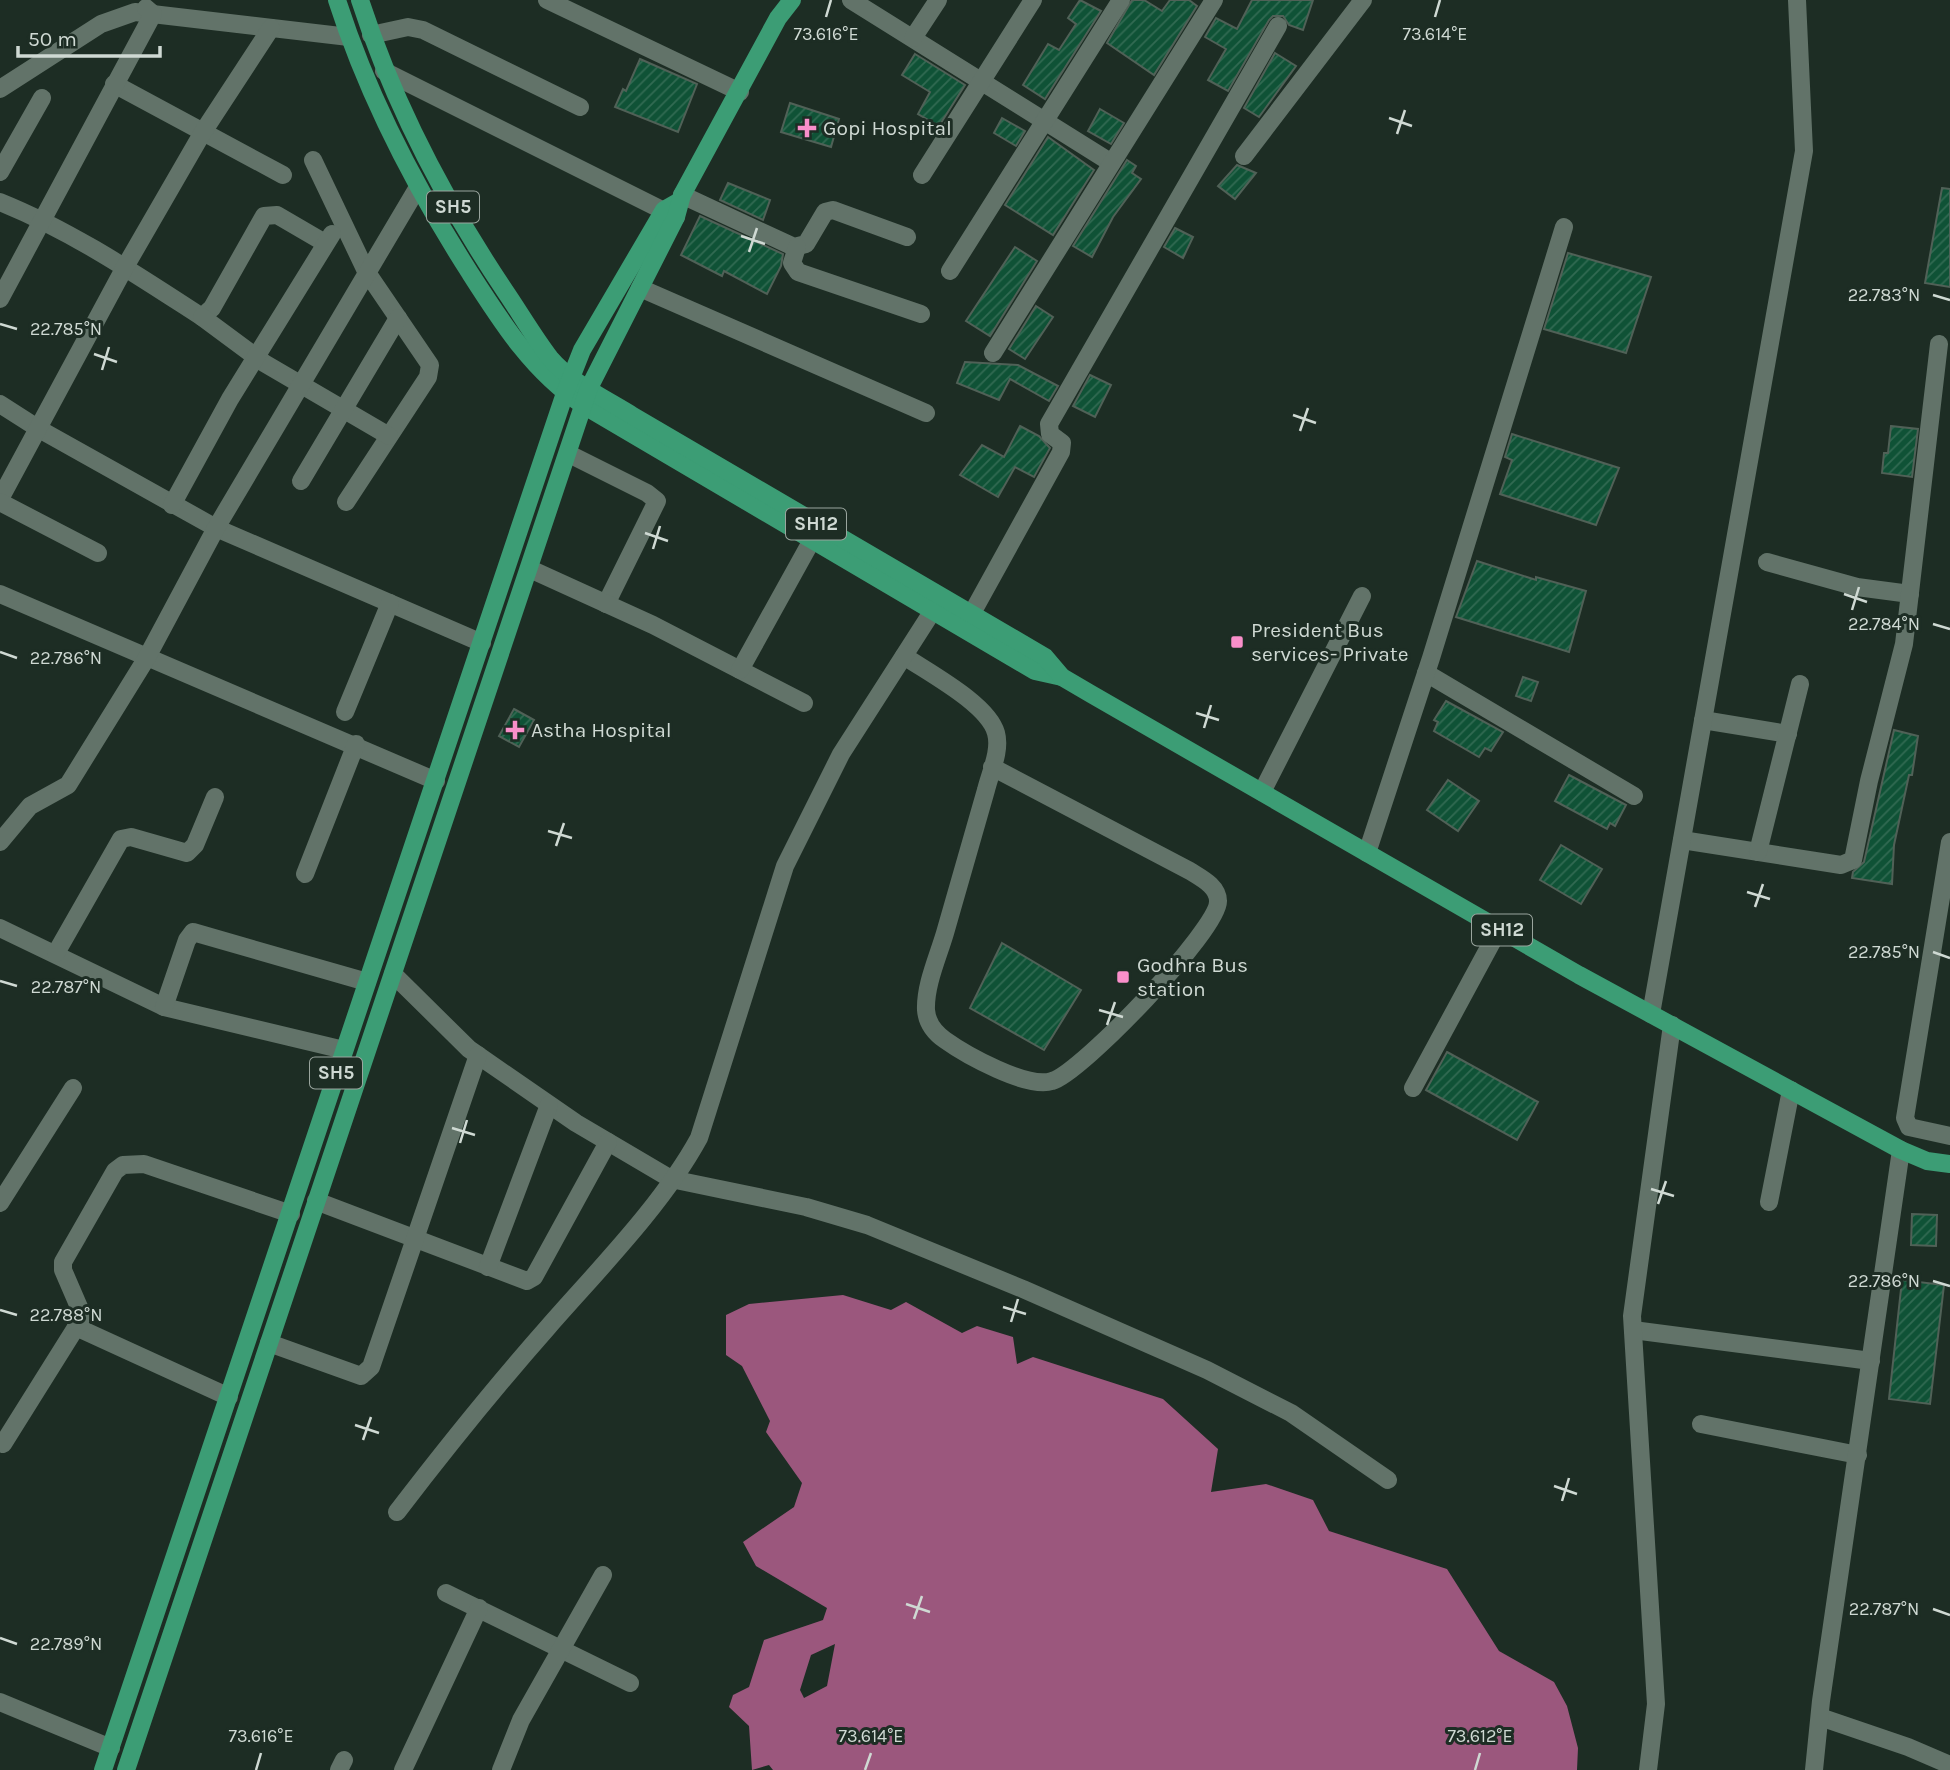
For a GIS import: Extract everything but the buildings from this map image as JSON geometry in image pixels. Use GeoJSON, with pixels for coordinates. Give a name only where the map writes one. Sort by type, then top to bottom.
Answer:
{"type":"FeatureCollection","features":[{"type":"Feature","properties":{"kind":"main road","name":"SH5"},"geometry":{"type":"LineString","coordinates":[[126,1770],[586,397],[541,372],[501,320],[418,187],[365,78],[337,0]]}},
{"type":"Feature","properties":{"kind":"main road","name":"SH5"},"geometry":{"type":"LineString","coordinates":[[360,0],[384,71],[430,167],[476,247],[568,385]]}},
{"type":"Feature","properties":{"kind":"main road"},"geometry":{"type":"LineString","coordinates":[[568,385],[582,350],[675,206],[740,92],[778,18],[792,0]]}},
{"type":"Feature","properties":{"kind":"main road"},"geometry":{"type":"LineString","coordinates":[[586,397],[640,288],[675,206]]}},
{"type":"Feature","properties":{"kind":"main road","name":"SH5"},"geometry":{"type":"LineString","coordinates":[[103,1770],[568,385]]}},
{"type":"Feature","properties":{"kind":"main road","name":"SH12"},"geometry":{"type":"LineString","coordinates":[[586,397],[1045,657],[1062,677]]}},
{"type":"Feature","properties":{"kind":"main road","name":"SH12"},"geometry":{"type":"LineString","coordinates":[[586,397],[812,540],[1035,671],[1062,677],[1499,929],[1901,1150],[1927,1161],[1950,1164]]}},
{"type":"Feature","properties":{"kind":"street"},"geometry":{"type":"LineString","coordinates":[[137,0],[153,14]]}},
{"type":"Feature","properties":{"kind":"street"},"geometry":{"type":"LineString","coordinates":[[547,0],[740,92]]}},
{"type":"Feature","properties":{"kind":"street"},"geometry":{"type":"LineString","coordinates":[[851,0],[1110,162]]}},
{"type":"Feature","properties":{"kind":"street"},"geometry":{"type":"LineString","coordinates":[[914,38],[938,0]]}},
{"type":"Feature","properties":{"kind":"street"},"geometry":{"type":"LineString","coordinates":[[922,175],[1033,0]]}},
{"type":"Feature","properties":{"kind":"street"},"geometry":{"type":"LineString","coordinates":[[950,271],[1121,0]]}},
{"type":"Feature","properties":{"kind":"street"},"geometry":{"type":"LineString","coordinates":[[993,353],[1213,0]]}},
{"type":"Feature","properties":{"kind":"street"},"geometry":{"type":"LineString","coordinates":[[1244,156],[1363,0]]}},
{"type":"Feature","properties":{"kind":"street"},"geometry":{"type":"LineString","coordinates":[[1651,1014],[1804,150],[1797,0]]}},
{"type":"Feature","properties":{"kind":"street"},"geometry":{"type":"LineString","coordinates":[[1,87],[101,24],[135,12],[349,37]]}},
{"type":"Feature","properties":{"kind":"street"},"geometry":{"type":"LineString","coordinates":[[0,299],[153,14]]}},
{"type":"Feature","properties":{"kind":"street"},"geometry":{"type":"LineString","coordinates":[[971,615],[1061,452],[1062,443],[1050,433],[1049,424],[1278,26]]}},
{"type":"Feature","properties":{"kind":"street"},"geometry":{"type":"LineString","coordinates":[[371,34],[408,27],[423,30],[580,107]]}},
{"type":"Feature","properties":{"kind":"street"},"geometry":{"type":"LineString","coordinates":[[98,553],[0,501],[125,267],[203,132],[271,28]]}},
{"type":"Feature","properties":{"kind":"street"},"geometry":{"type":"LineString","coordinates":[[384,71],[675,206],[797,247],[806,244],[825,212],[833,210],[906,237]]}},
{"type":"Feature","properties":{"kind":"street"},"geometry":{"type":"LineString","coordinates":[[114,84],[282,175]]}},
{"type":"Feature","properties":{"kind":"street"},"geometry":{"type":"LineString","coordinates":[[0,172],[42,98]]}},
{"type":"Feature","properties":{"kind":"street"},"geometry":{"type":"LineString","coordinates":[[313,160],[366,271],[430,365],[430,371],[346,502]]}},
{"type":"Feature","properties":{"kind":"street"},"geometry":{"type":"LineString","coordinates":[[0,842],[30,806],[68,785],[146,659],[216,528],[418,187]]}},
{"type":"Feature","properties":{"kind":"street"},"geometry":{"type":"LineString","coordinates":[[0,201],[42,219],[125,267],[202,317],[255,357],[389,436]]}},
{"type":"Feature","properties":{"kind":"street"},"geometry":{"type":"LineString","coordinates":[[202,317],[212,308],[264,216],[276,215],[326,243]]}},
{"type":"Feature","properties":{"kind":"street"},"geometry":{"type":"LineString","coordinates":[[172,505],[255,357],[341,219]]}},
{"type":"Feature","properties":{"kind":"street"},"geometry":{"type":"LineString","coordinates":[[1367,853],[1426,673],[1564,227]]}},
{"type":"Feature","properties":{"kind":"street"},"geometry":{"type":"LineString","coordinates":[[797,247],[792,263],[798,272],[921,314]]}},
{"type":"Feature","properties":{"kind":"street"},"geometry":{"type":"LineString","coordinates":[[640,288],[926,413]]}},
{"type":"Feature","properties":{"kind":"street"},"geometry":{"type":"LineString","coordinates":[[301,481],[398,318]]}},
{"type":"Feature","properties":{"kind":"street"},"geometry":{"type":"LineString","coordinates":[[1682,840],[1841,864],[1853,860],[1869,781],[1904,644],[1940,344]]}},
{"type":"Feature","properties":{"kind":"street"},"geometry":{"type":"LineString","coordinates":[[0,404],[39,429],[216,528],[482,643]]}},
{"type":"Feature","properties":{"kind":"street"},"geometry":{"type":"LineString","coordinates":[[569,454],[648,493],[657,502],[606,604]]}},
{"type":"Feature","properties":{"kind":"street"},"geometry":{"type":"LineString","coordinates":[[740,670],[812,540]]}},
{"type":"Feature","properties":{"kind":"street"},"geometry":{"type":"LineString","coordinates":[[1767,562],[1857,587],[1910,594]]}},
{"type":"Feature","properties":{"kind":"street"},"geometry":{"type":"LineString","coordinates":[[530,569],[740,670],[804,704]]}},
{"type":"Feature","properties":{"kind":"street"},"geometry":{"type":"LineString","coordinates":[[0,594],[146,659],[356,744],[436,780]]}},
{"type":"Feature","properties":{"kind":"street"},"geometry":{"type":"LineString","coordinates":[[1262,792],[1362,596]]}},
{"type":"Feature","properties":{"kind":"street"},"geometry":{"type":"LineString","coordinates":[[345,712],[390,603]]}},
{"type":"Feature","properties":{"kind":"street"},"geometry":{"type":"LineString","coordinates":[[397,1512],[486,1397],[621,1244],[699,1138],[785,866],[841,754],[932,612]]}},
{"type":"Feature","properties":{"kind":"street"},"geometry":{"type":"LineString","coordinates":[[904,656],[982,710],[996,732],[998,747],[992,766],[930,983],[926,1011],[934,1031],[948,1042],[1023,1080],[1039,1083],[1052,1081],[1065,1075],[1111,1037],[1193,945],[1215,912],[1218,900],[1213,887],[1190,871],[992,766]]}},
{"type":"Feature","properties":{"kind":"street"},"geometry":{"type":"LineString","coordinates":[[1426,673],[1634,796]]}},
{"type":"Feature","properties":{"kind":"street"},"geometry":{"type":"LineString","coordinates":[[1758,852],[1800,684]]}},
{"type":"Feature","properties":{"kind":"street"},"geometry":{"type":"LineString","coordinates":[[1703,720],[1788,734]]}},
{"type":"Feature","properties":{"kind":"street"},"geometry":{"type":"LineString","coordinates":[[305,874],[356,744]]}},
{"type":"Feature","properties":{"kind":"street"},"geometry":{"type":"LineString","coordinates":[[56,953],[121,839],[131,837],[187,853],[195,845],[215,797]]}},
{"type":"Feature","properties":{"kind":"street"},"geometry":{"type":"LineString","coordinates":[[1950,842],[1905,1118],[1909,1127],[1950,1136]]}},
{"type":"Feature","properties":{"kind":"street"},"geometry":{"type":"LineString","coordinates":[[0,928],[164,1007],[344,1050]]}},
{"type":"Feature","properties":{"kind":"street"},"geometry":{"type":"LineString","coordinates":[[1413,1088],[1499,929]]}},
{"type":"Feature","properties":{"kind":"street"},"geometry":{"type":"LineString","coordinates":[[164,1007],[187,940],[193,932],[367,982]]}},
{"type":"Feature","properties":{"kind":"street"},"geometry":{"type":"LineString","coordinates":[[393,974],[447,1030],[478,1055],[549,1105],[671,1179],[806,1207],[867,1225],[1023,1289],[1207,1370],[1291,1413],[1339,1443],[1388,1480]]}},
{"type":"Feature","properties":{"kind":"street"},"geometry":{"type":"LineString","coordinates":[[1648,1770],[1656,1704],[1632,1316],[1672,1025]]}},
{"type":"Feature","properties":{"kind":"street"},"geometry":{"type":"LineString","coordinates":[[269,1343],[356,1374],[366,1373],[371,1367],[478,1055]]}},
{"type":"Feature","properties":{"kind":"street"},"geometry":{"type":"LineString","coordinates":[[0,1203],[73,1088]]}},
{"type":"Feature","properties":{"kind":"street"},"geometry":{"type":"LineString","coordinates":[[1769,1202],[1791,1090]]}},
{"type":"Feature","properties":{"kind":"street"},"geometry":{"type":"LineString","coordinates":[[488,1267],[549,1105]]}},
{"type":"Feature","properties":{"kind":"street"},"geometry":{"type":"LineString","coordinates":[[316,1201],[523,1281],[534,1277],[608,1142]]}},
{"type":"Feature","properties":{"kind":"street"},"geometry":{"type":"LineString","coordinates":[[1814,1770],[1901,1150]]}},
{"type":"Feature","properties":{"kind":"street"},"geometry":{"type":"LineString","coordinates":[[3,1444],[82,1314],[63,1270],[63,1262],[115,1171],[122,1165],[144,1164],[291,1213]]}},
{"type":"Feature","properties":{"kind":"street"},"geometry":{"type":"LineString","coordinates":[[76,1327],[229,1397]]}},
{"type":"Feature","properties":{"kind":"street"},"geometry":{"type":"LineString","coordinates":[[1633,1330],[1871,1361]]}},
{"type":"Feature","properties":{"kind":"street"},"geometry":{"type":"LineString","coordinates":[[1701,1424],[1858,1455]]}},
{"type":"Feature","properties":{"kind":"street"},"geometry":{"type":"LineString","coordinates":[[501,1770],[522,1720],[603,1575]]}},
{"type":"Feature","properties":{"kind":"street"},"geometry":{"type":"LineString","coordinates":[[446,1592],[630,1682]]}},
{"type":"Feature","properties":{"kind":"street"},"geometry":{"type":"LineString","coordinates":[[403,1770],[479,1608]]}},
{"type":"Feature","properties":{"kind":"street"},"geometry":{"type":"LineString","coordinates":[[0,1702],[111,1748]]}},
{"type":"Feature","properties":{"kind":"street"},"geometry":{"type":"LineString","coordinates":[[1820,1717],[1908,1746],[1950,1765]]}},
{"type":"Feature","properties":{"kind":"shaded area"},"geometry":{"type":"Polygon","coordinates":[[[843,1295],[891,1310],[906,1302],[962,1333],[977,1326],[1013,1337],[1017,1364],[1033,1357],[1163,1399],[1218,1449],[1211,1492],[1266,1484],[1313,1500],[1329,1531],[1447,1569],[1499,1651],[1554,1682],[1567,1706],[1578,1748],[1577,1770],[773,1770],[769,1765],[752,1770],[749,1726],[729,1707],[733,1695],[749,1687],[764,1640],[823,1620],[827,1608],[756,1566],[743,1542],[794,1507],[802,1483],[766,1432],[770,1421],[742,1366],[726,1355],[726,1315],[749,1304],[843,1295]],[[835,1644],[811,1655],[800,1690],[804,1698],[827,1686],[835,1644]]]}},
{"type":"Feature","properties":{"kind":"place","name":"Gopi Hospital"},"geometry":{"type":"Point","coordinates":[807,128]}},
{"type":"Feature","properties":{"kind":"place","name":"President Bus services- Private"},"geometry":{"type":"Point","coordinates":[1237,642]}},
{"type":"Feature","properties":{"kind":"place","name":"Astha Hospital"},"geometry":{"type":"Point","coordinates":[515,730]}},
{"type":"Feature","properties":{"kind":"place","name":"Godhra Bus station"},"geometry":{"type":"Point","coordinates":[1123,977]}}]}
